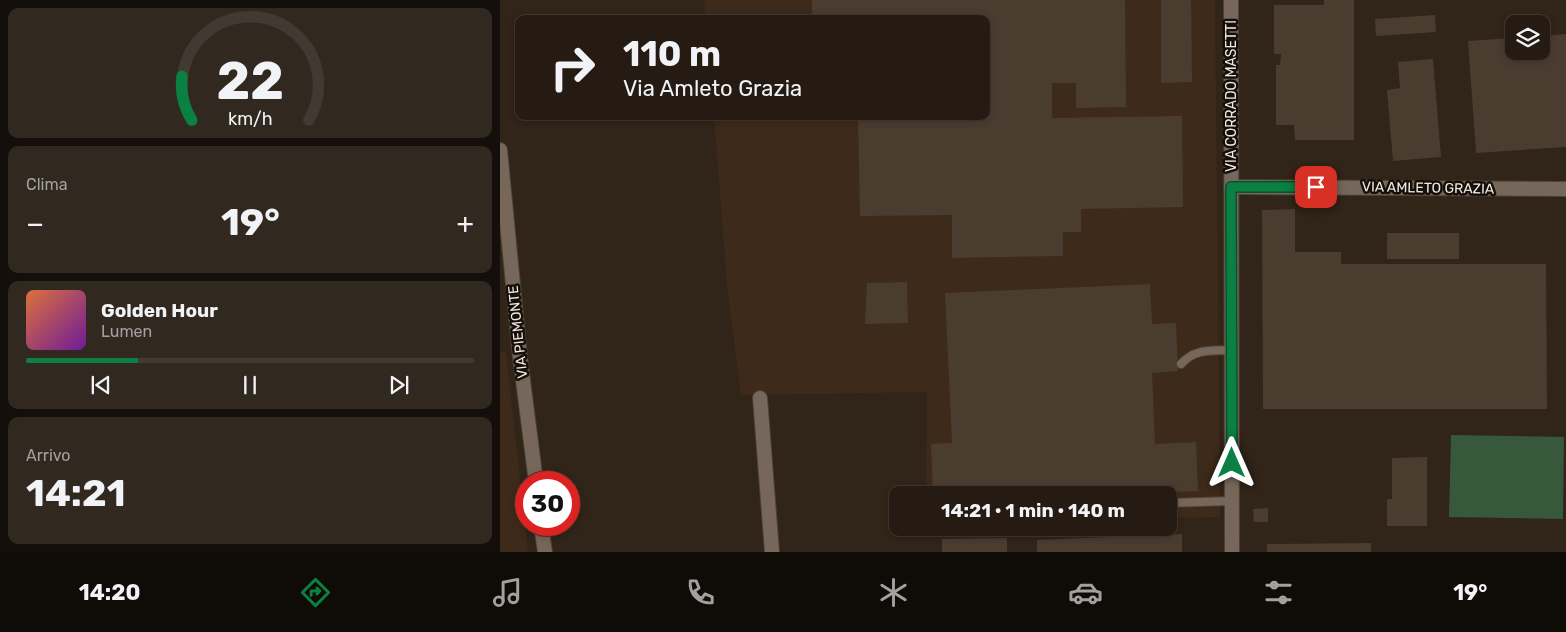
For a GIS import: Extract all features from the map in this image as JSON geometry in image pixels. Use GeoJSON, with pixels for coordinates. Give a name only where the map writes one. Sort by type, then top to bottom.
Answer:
{"type":"FeatureCollection","features":[{"type":"Feature","properties":{"kind":"street","name":"VIA CORRADO MASETTI"},"geometry":{"type":"LineString","coordinates":[[1231,0],[1232,552]]}},
{"type":"Feature","properties":{"kind":"street","name":"VIA PIEMONTE"},"geometry":{"type":"LineString","coordinates":[[500,150],[520,357],[535,471]]}},
{"type":"Feature","properties":{"kind":"street","name":"VIA AMLETO GRAZIA"},"geometry":{"type":"LineString","coordinates":[[1231,187],[1566,189]]}},
{"type":"Feature","properties":{"kind":"street"},"geometry":{"type":"LineString","coordinates":[[760,398],[772,552]]}},
{"type":"Feature","properties":{"kind":"street"},"geometry":{"type":"LineString","coordinates":[[543,536],[545,552]]}},
{"type":"Feature","properties":{"kind":"lane"},"geometry":{"type":"LineString","coordinates":[[1180,364],[1188,356],[1199,352],[1231,350]]}},
{"type":"Feature","properties":{"kind":"lane"},"geometry":{"type":"LineString","coordinates":[[1177,503],[1232,501]]}},
{"type":"Feature","properties":{"kind":"shaded area"},"geometry":{"type":"Polygon","coordinates":[[[704,0],[1215,0],[1220,517],[1177,518],[1177,486],[926,486],[927,392],[741,395],[727,285],[714,120],[990,120],[990,15],[706,15],[704,0]]]}},
{"type":"Feature","properties":{"kind":"shaded area"},"geometry":{"type":"Polygon","coordinates":[[[500,352],[506,352],[519,471],[515,471],[515,536],[526,536],[528,552],[500,552],[500,352]]]}},
{"type":"Feature","properties":{"kind":"green space"},"geometry":{"type":"Polygon","coordinates":[[[1451,435],[1564,437],[1563,519],[1449,517],[1451,435]]]}},
{"type":"Feature","properties":{"kind":"building"},"geometry":{"type":"Polygon","coordinates":[[[812,0],[1125,0],[1126,107],[1076,108],[1076,83],[1052,83],[1052,118],[1182,116],[1183,207],[1081,209],[1081,232],[1063,232],[1063,256],[952,258],[952,215],[860,216],[858,120],[990,120],[990,15],[812,15],[812,0]]]}},
{"type":"Feature","properties":{"kind":"building"},"geometry":{"type":"Polygon","coordinates":[[[1161,0],[1191,0],[1192,82],[1161,83],[1161,0]]]}},
{"type":"Feature","properties":{"kind":"building"},"geometry":{"type":"Polygon","coordinates":[[[1324,0],[1354,0],[1354,140],[1295,140],[1294,125],[1276,125],[1276,65],[1280,65],[1281,54],[1274,54],[1274,5],[1324,5],[1324,0]]]}},
{"type":"Feature","properties":{"kind":"building"},"geometry":{"type":"Polygon","coordinates":[[[1435,15],[1436,32],[1376,36],[1375,19],[1435,15]]]}},
{"type":"Feature","properties":{"kind":"building"},"geometry":{"type":"Polygon","coordinates":[[[1566,34],[1566,147],[1476,153],[1468,41],[1505,39],[1505,60],[1550,60],[1550,35],[1566,34]]]}},
{"type":"Feature","properties":{"kind":"building"},"geometry":{"type":"Polygon","coordinates":[[[1433,59],[1441,157],[1393,161],[1387,90],[1400,88],[1398,62],[1433,59]]]}},
{"type":"Feature","properties":{"kind":"building"},"geometry":{"type":"Polygon","coordinates":[[[1295,209],[1295,252],[1341,252],[1341,264],[1546,264],[1547,409],[1263,409],[1262,210],[1295,209]]]}},
{"type":"Feature","properties":{"kind":"building"},"geometry":{"type":"Polygon","coordinates":[[[1387,233],[1459,233],[1459,259],[1387,259],[1387,233]]]}},
{"type":"Feature","properties":{"kind":"building"},"geometry":{"type":"Polygon","coordinates":[[[907,282],[908,323],[865,324],[867,283],[907,282]]]}},
{"type":"Feature","properties":{"kind":"building"},"geometry":{"type":"Polygon","coordinates":[[[1150,284],[1152,324],[1176,323],[1178,371],[1152,373],[1155,444],[1196,442],[1198,491],[1177,492],[1177,486],[933,486],[931,444],[952,443],[945,293],[1150,284]]]}},
{"type":"Feature","properties":{"kind":"building"},"geometry":{"type":"Polygon","coordinates":[[[1427,457],[1427,526],[1387,526],[1387,499],[1392,499],[1392,458],[1427,457]]]}},
{"type":"Feature","properties":{"kind":"building"},"geometry":{"type":"Polygon","coordinates":[[[1268,508],[1268,522],[1254,522],[1253,509],[1268,508]]]}},
{"type":"Feature","properties":{"kind":"building"},"geometry":{"type":"Polygon","coordinates":[[[1177,534],[1182,534],[1182,552],[1037,552],[1037,540],[1177,536],[1177,534]]]}},
{"type":"Feature","properties":{"kind":"building"},"geometry":{"type":"Polygon","coordinates":[[[1007,538],[1007,552],[942,552],[942,539],[1007,538]]]}},
{"type":"Feature","properties":{"kind":"building"},"geometry":{"type":"Polygon","coordinates":[[[1371,543],[1371,552],[1267,552],[1267,544],[1371,543]]]}},
{"type":"Feature","properties":{"kind":"route"},"geometry":{"type":"LineString","coordinates":[[1232,463],[1231,187],[1316,187]]}}]}
